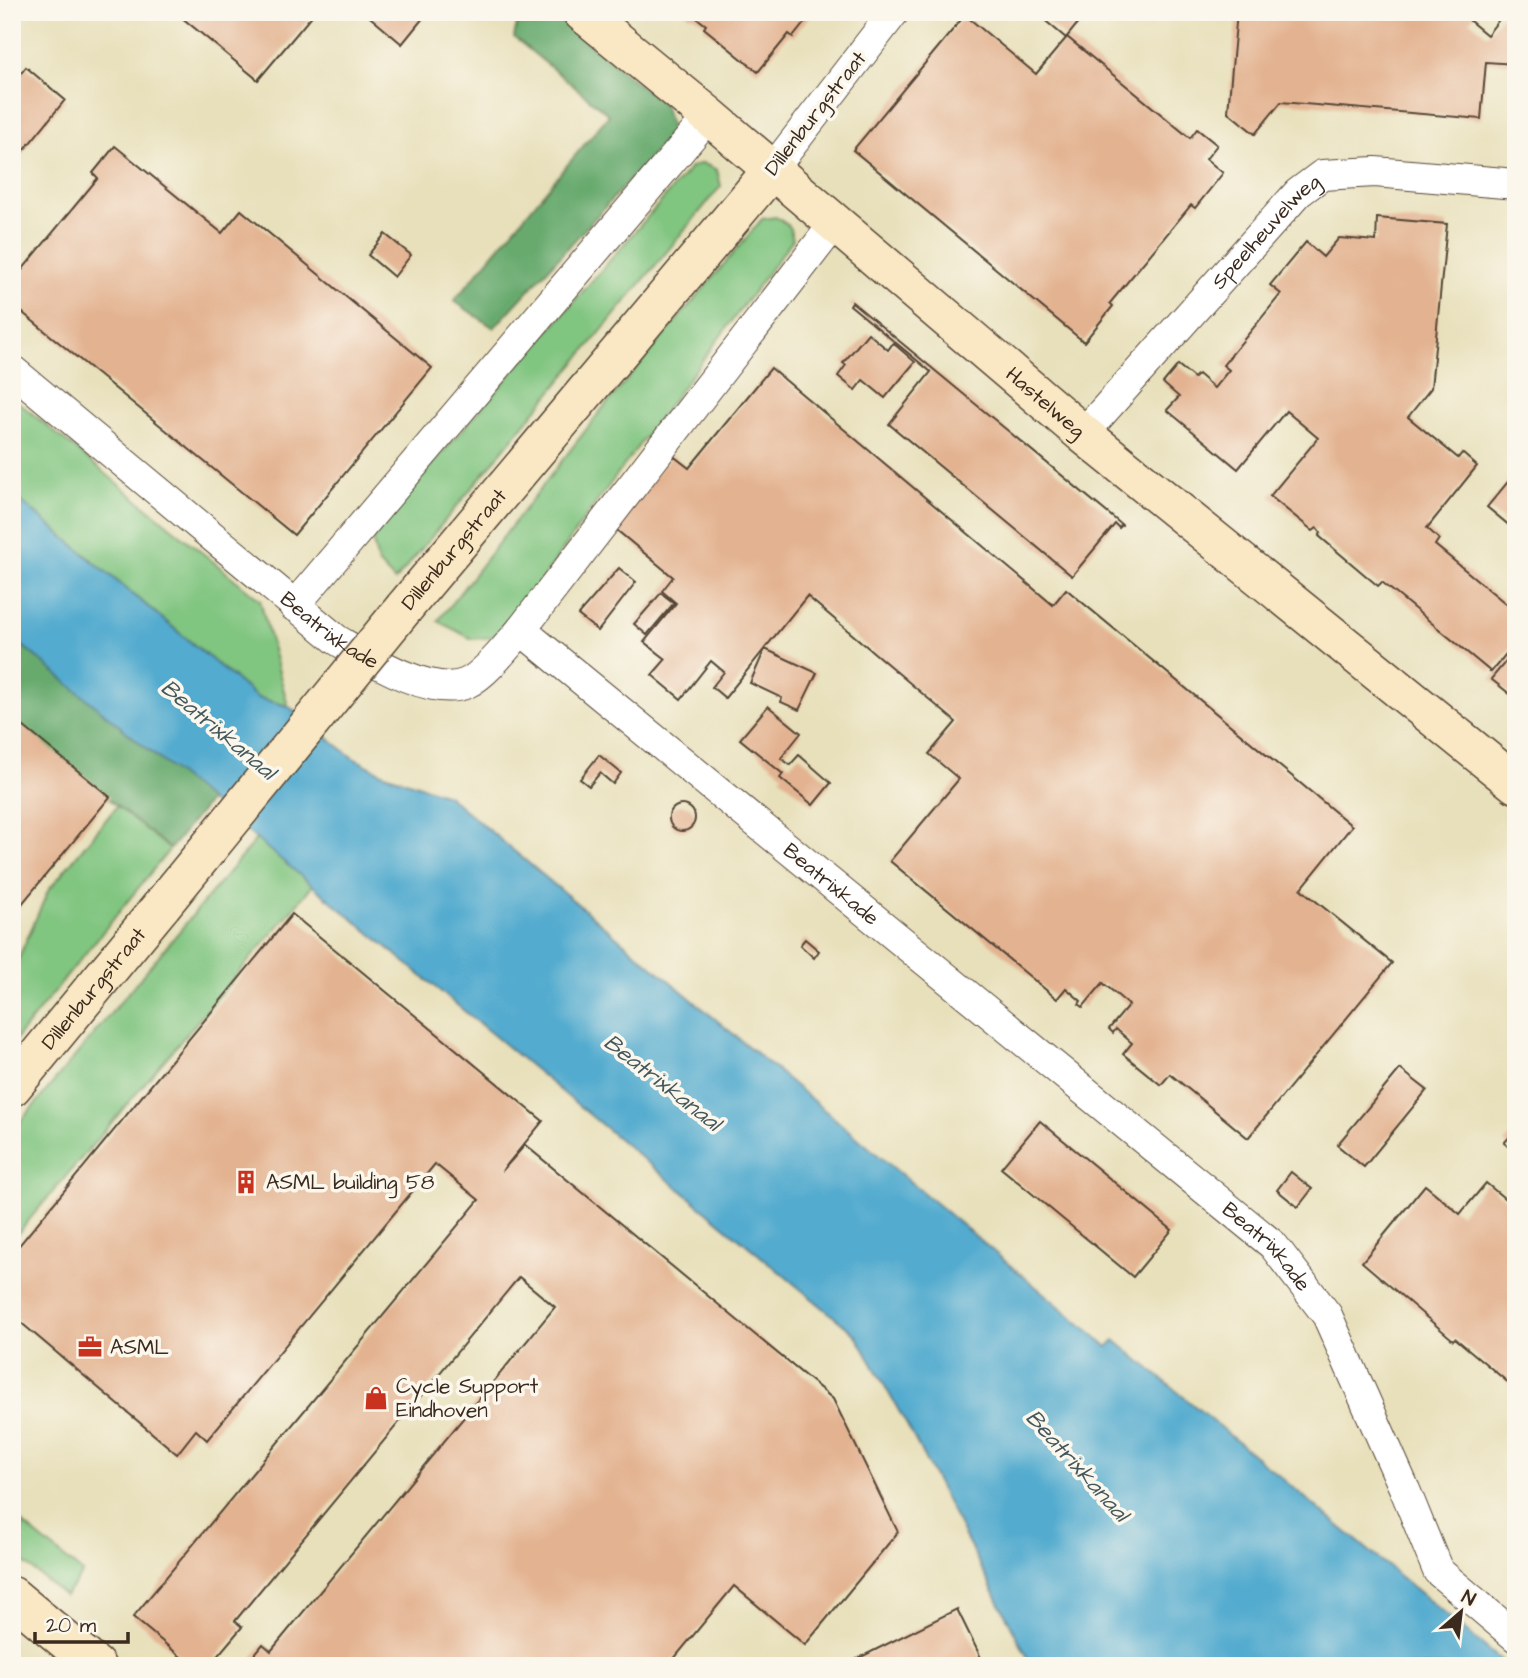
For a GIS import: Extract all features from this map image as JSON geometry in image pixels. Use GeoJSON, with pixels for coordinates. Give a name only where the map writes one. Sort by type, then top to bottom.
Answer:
{"type":"FeatureCollection","features":[{"type":"Feature","properties":{"kind":"street","name":"Hastelweg"},"geometry":{"type":"LineString","coordinates":[[582,12],[709,116],[1083,434],[1516,784]]}},
{"type":"Feature","properties":{"kind":"street","name":"Dillenburgstraat"},"geometry":{"type":"LineString","coordinates":[[12,1087],[404,608],[772,170],[894,12]]}},
{"type":"Feature","properties":{"kind":"street"},"geometry":{"type":"LineString","coordinates":[[294,606],[709,116]]}},
{"type":"Feature","properties":{"kind":"street","name":"Speelheuvelweg"},"geometry":{"type":"LineString","coordinates":[[1083,434],[1298,193],[1322,175],[1375,172],[1516,184]]}},
{"type":"Feature","properties":{"kind":"street"},"geometry":{"type":"LineString","coordinates":[[521,630],[835,223]]}},
{"type":"Feature","properties":{"kind":"street","name":"Beatrixkade"},"geometry":{"type":"LineString","coordinates":[[12,370],[294,606],[337,640],[390,671],[438,687],[467,683],[494,662],[521,630],[1273,1245],[1327,1315],[1438,1571],[1516,1637]]}},
{"type":"Feature","properties":{"kind":"street"},"geometry":{"type":"LineString","coordinates":[[12,1596],[96,1666]]}},
{"type":"Feature","properties":{"kind":"green space"},"geometry":{"type":"Polygon","coordinates":[[[522,12],[551,12],[665,106],[672,134],[494,328],[454,301],[609,115],[514,37],[522,12]]]}},
{"type":"Feature","properties":{"kind":"green space"},"geometry":{"type":"Polygon","coordinates":[[[702,163],[717,170],[721,186],[395,581],[378,563],[373,542],[383,521],[691,167],[702,163]]]}},
{"type":"Feature","properties":{"kind":"green space"},"geometry":{"type":"Polygon","coordinates":[[[776,217],[789,226],[793,239],[587,515],[514,620],[492,637],[472,639],[438,621],[603,408],[762,219],[776,217]]]}},
{"type":"Feature","properties":{"kind":"green space"},"geometry":{"type":"Polygon","coordinates":[[[12,397],[260,600],[288,706],[258,698],[12,494],[12,397]]]}},
{"type":"Feature","properties":{"kind":"green space"},"geometry":{"type":"Polygon","coordinates":[[[12,637],[210,800],[170,849],[12,720],[12,637]]]}},
{"type":"Feature","properties":{"kind":"green space"},"geometry":{"type":"Polygon","coordinates":[[[117,806],[170,849],[12,1044],[12,973],[48,891],[117,806]]]}},
{"type":"Feature","properties":{"kind":"green space"},"geometry":{"type":"Polygon","coordinates":[[[257,838],[313,885],[12,1240],[12,1132],[257,838]]]}},
{"type":"Feature","properties":{"kind":"green space"},"geometry":{"type":"Polygon","coordinates":[[[12,1515],[83,1573],[65,1596],[12,1553],[12,1515]]]}},
{"type":"Feature","properties":{"kind":"water","name":"Beatrixkanaal"},"geometry":{"type":"Polygon","coordinates":[[[12,494],[258,698],[288,706],[353,758],[382,773],[447,795],[1108,1347],[1115,1340],[1508,1666],[1032,1666],[912,1434],[856,1335],[12,637],[12,494]]]}},
{"type":"Feature","properties":{"kind":"building"},"geometry":{"type":"Polygon","coordinates":[[[175,12],[315,12],[258,80],[175,12]]]}},
{"type":"Feature","properties":{"kind":"building"},"geometry":{"type":"Polygon","coordinates":[[[364,12],[428,12],[402,44],[364,12]]]}},
{"type":"Feature","properties":{"kind":"building"},"geometry":{"type":"Polygon","coordinates":[[[684,12],[813,12],[793,37],[789,34],[758,72],[704,28],[706,25],[684,12]]]}},
{"type":"Feature","properties":{"kind":"building"},"geometry":{"type":"Polygon","coordinates":[[[1035,12],[1087,12],[1066,38],[1035,12]]]}},
{"type":"Feature","properties":{"kind":"building"},"geometry":{"type":"Polygon","coordinates":[[[1237,12],[1477,12],[1470,21],[1487,35],[1505,12],[1516,12],[1516,64],[1486,62],[1481,119],[1281,102],[1255,134],[1228,112],[1237,12]]]}},
{"type":"Feature","properties":{"kind":"building"},"geometry":{"type":"Polygon","coordinates":[[[965,15],[1036,74],[1067,37],[1190,138],[1197,129],[1217,145],[1206,159],[1223,173],[1195,208],[1191,205],[1110,303],[1113,306],[1084,342],[853,150],[965,15]]]}},
{"type":"Feature","properties":{"kind":"building"},"geometry":{"type":"Polygon","coordinates":[[[26,67],[65,100],[12,165],[12,84],[26,67]]]}},
{"type":"Feature","properties":{"kind":"building"},"geometry":{"type":"Polygon","coordinates":[[[115,146],[222,233],[241,210],[432,368],[294,535],[12,304],[12,282],[98,178],[93,173],[115,146]]]}},
{"type":"Feature","properties":{"kind":"building"},"geometry":{"type":"Polygon","coordinates":[[[1377,218],[1447,224],[1431,388],[1408,417],[1458,458],[1462,453],[1477,466],[1427,528],[1439,539],[1435,545],[1516,612],[1516,642],[1491,672],[1382,582],[1378,586],[1319,536],[1321,533],[1317,528],[1313,531],[1270,496],[1318,438],[1286,411],[1238,469],[1167,410],[1179,397],[1163,383],[1178,365],[1194,378],[1198,374],[1214,388],[1229,370],[1223,365],[1281,294],[1270,285],[1306,242],[1323,257],[1339,238],[1376,241],[1377,218]]]}},
{"type":"Feature","properties":{"kind":"building"},"geometry":{"type":"Polygon","coordinates":[[[385,234],[411,255],[394,277],[368,255],[385,234]]]}},
{"type":"Feature","properties":{"kind":"building"},"geometry":{"type":"Polygon","coordinates":[[[852,302],[1122,525],[1119,528],[1115,524],[1072,576],[889,424],[931,372],[850,305],[852,302]]]}},
{"type":"Feature","properties":{"kind":"building"},"geometry":{"type":"Polygon","coordinates":[[[868,333],[888,350],[893,343],[915,362],[885,398],[863,380],[855,390],[838,376],[846,365],[843,363],[868,333]]]}},
{"type":"Feature","properties":{"kind":"building"},"geometry":{"type":"Polygon","coordinates":[[[771,368],[1053,605],[1066,589],[1352,826],[1301,889],[1392,963],[1248,1138],[1170,1074],[1161,1085],[1123,1054],[1132,1043],[1116,1029],[1113,1033],[1109,1029],[1129,1005],[1103,983],[1083,1007],[1079,1004],[1081,1001],[1066,988],[1057,999],[890,861],[959,779],[929,754],[956,722],[807,596],[725,698],[712,687],[724,672],[711,661],[681,699],[652,675],[666,659],[644,642],[676,603],[662,591],[673,577],[613,527],[672,455],[689,468],[771,368]]]}},
{"type":"Feature","properties":{"kind":"building"},"geometry":{"type":"Polygon","coordinates":[[[1516,472],[1516,531],[1487,507],[1516,472]]]}},
{"type":"Feature","properties":{"kind":"building"},"geometry":{"type":"Polygon","coordinates":[[[619,568],[636,582],[598,631],[578,615],[619,568]]]}},
{"type":"Feature","properties":{"kind":"building"},"geometry":{"type":"Polygon","coordinates":[[[661,593],[674,603],[647,635],[634,624],[661,593]]]}},
{"type":"Feature","properties":{"kind":"building"},"geometry":{"type":"Polygon","coordinates":[[[765,649],[817,673],[799,710],[781,702],[782,698],[750,683],[765,649]]]}},
{"type":"Feature","properties":{"kind":"building"},"geometry":{"type":"Polygon","coordinates":[[[1516,649],[1516,699],[1491,679],[1516,649]]]}},
{"type":"Feature","properties":{"kind":"building"},"geometry":{"type":"Polygon","coordinates":[[[768,706],[801,733],[781,758],[790,765],[799,755],[831,783],[813,805],[780,778],[783,774],[740,739],[768,706]]]}},
{"type":"Feature","properties":{"kind":"building"},"geometry":{"type":"Polygon","coordinates":[[[12,717],[110,797],[12,916],[12,717]]]}},
{"type":"Feature","properties":{"kind":"building"},"geometry":{"type":"Polygon","coordinates":[[[599,755],[621,773],[613,784],[600,773],[589,786],[580,779],[599,755]]]}},
{"type":"Feature","properties":{"kind":"building"},"geometry":{"type":"Polygon","coordinates":[[[682,805],[692,808],[695,818],[692,828],[682,831],[672,828],[669,818],[672,808],[682,805]]]}},
{"type":"Feature","properties":{"kind":"building"},"geometry":{"type":"Polygon","coordinates":[[[292,914],[543,1121],[502,1171],[525,1145],[833,1399],[898,1532],[805,1645],[734,1586],[668,1666],[245,1666],[263,1644],[271,1651],[555,1307],[519,1277],[235,1621],[242,1627],[209,1666],[192,1666],[133,1617],[479,1200],[435,1164],[207,1440],[196,1430],[177,1454],[12,1315],[12,1254],[292,914]]]}},
{"type":"Feature","properties":{"kind":"building"},"geometry":{"type":"Polygon","coordinates":[[[805,939],[819,951],[814,958],[800,945],[805,939]]]}},
{"type":"Feature","properties":{"kind":"building"},"geometry":{"type":"Polygon","coordinates":[[[1400,1069],[1427,1090],[1364,1167],[1337,1145],[1400,1069]]]}},
{"type":"Feature","properties":{"kind":"building"},"geometry":{"type":"Polygon","coordinates":[[[1040,1121],[1172,1230],[1133,1277],[1001,1168],[1040,1121]]]}},
{"type":"Feature","properties":{"kind":"building"},"geometry":{"type":"Polygon","coordinates":[[[1516,1130],[1516,1153],[1504,1143],[1516,1130]]]}},
{"type":"Feature","properties":{"kind":"building"},"geometry":{"type":"Polygon","coordinates":[[[1291,1172],[1312,1189],[1298,1207],[1277,1190],[1291,1172]]]}},
{"type":"Feature","properties":{"kind":"building"},"geometry":{"type":"Polygon","coordinates":[[[1486,1183],[1516,1208],[1516,1389],[1455,1338],[1453,1340],[1362,1262],[1425,1185],[1460,1214],[1486,1183]]]}},
{"type":"Feature","properties":{"kind":"building"},"geometry":{"type":"Polygon","coordinates":[[[957,1609],[985,1666],[843,1666],[957,1609]]]}},
{"type":"Feature","properties":{"kind":"place","name":"ASML building 58"},"geometry":{"type":"Point","coordinates":[246,1182]}},
{"type":"Feature","properties":{"kind":"place","name":"ASML"},"geometry":{"type":"Point","coordinates":[90,1347]}},
{"type":"Feature","properties":{"kind":"place","name":"Cycle Support Eindhoven"},"geometry":{"type":"Point","coordinates":[376,1398]}}]}
